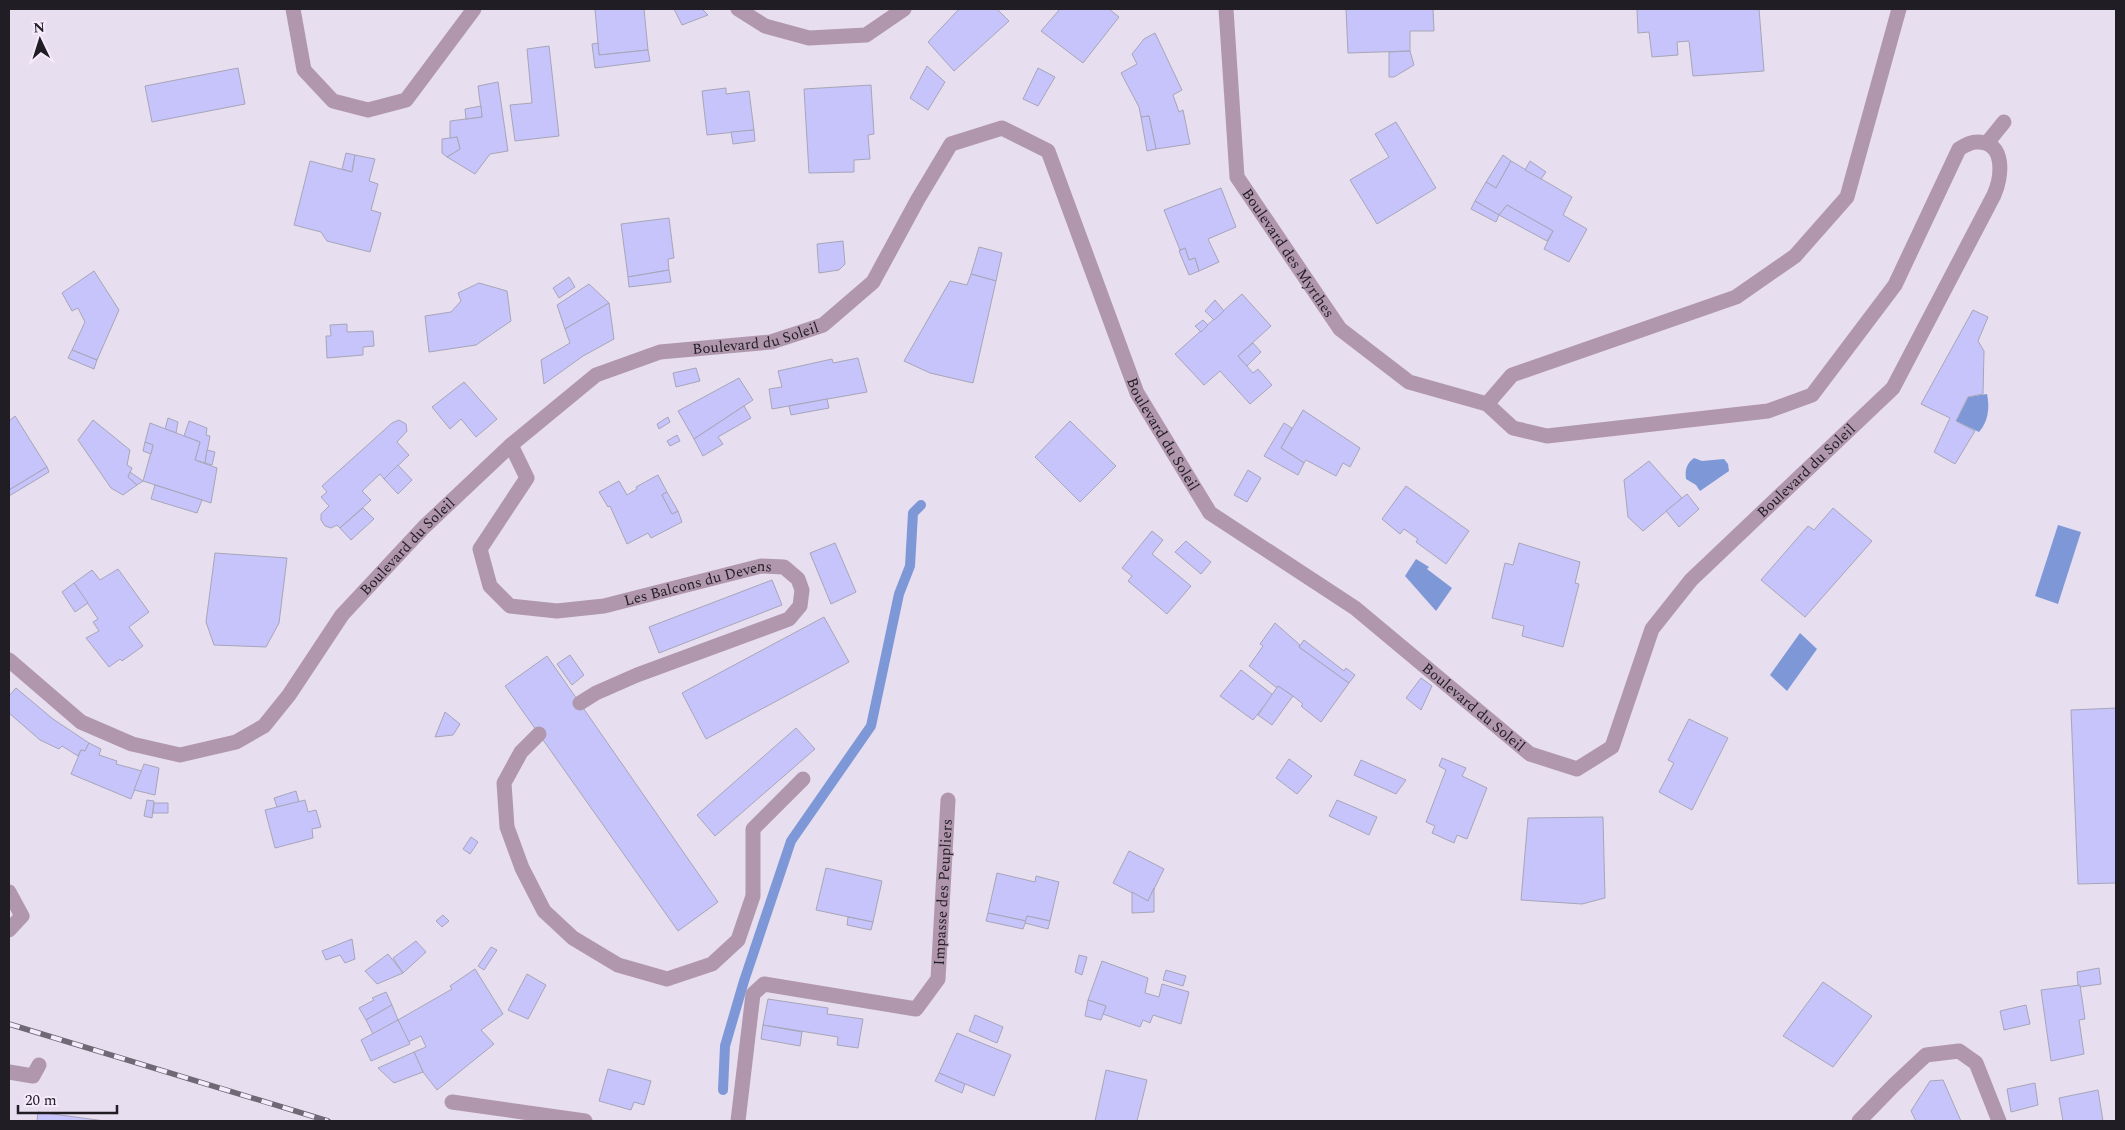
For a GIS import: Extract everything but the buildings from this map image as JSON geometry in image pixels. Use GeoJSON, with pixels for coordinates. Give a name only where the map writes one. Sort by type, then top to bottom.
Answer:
{"type":"FeatureCollection","features":[{"type":"Feature","properties":{"kind":"street"},"geometry":{"type":"LineString","coordinates":[[293,9],[304,70],[334,101],[368,110],[406,100],[474,9]]}},
{"type":"Feature","properties":{"kind":"street"},"geometry":{"type":"LineString","coordinates":[[738,9],[765,26],[809,38],[866,35],[904,9]]}},
{"type":"Feature","properties":{"kind":"street","name":"Boulevard des Myrthes"},"geometry":{"type":"LineString","coordinates":[[1226,9],[1237,177],[1340,329],[1409,382],[1486,404]]}},
{"type":"Feature","properties":{"kind":"street"},"geometry":{"type":"LineString","coordinates":[[1899,9],[1847,197],[1795,256],[1736,296],[1512,375],[1486,404],[1513,428],[1547,436],[1768,411],[1812,395],[1895,285],[1956,153],[1972,142],[1987,143],[2004,122]]}},
{"type":"Feature","properties":{"kind":"street","name":"Boulevard du Soleil"},"geometry":{"type":"LineString","coordinates":[[9,660],[81,722],[132,744],[180,755],[236,742],[264,726],[288,695],[342,615],[424,528],[511,445],[596,375],[660,352],[771,342],[823,325],[873,282],[918,199],[951,144],[1002,128],[1048,151],[1137,393],[1210,513],[1355,608],[1530,754],[1576,769],[1612,746],[1652,629],[1691,580],[1893,388],[1997,189],[2000,172],[1999,160],[1995,150],[1987,143]]}},
{"type":"Feature","properties":{"kind":"street","name":"Les Balcons du Devens"},"geometry":{"type":"LineString","coordinates":[[511,445],[527,478],[480,549],[490,586],[510,606],[557,611],[604,606],[761,566],[784,567],[798,579],[802,590],[800,606],[789,619],[637,676],[596,693],[580,703]]}},
{"type":"Feature","properties":{"kind":"street"},"geometry":{"type":"LineString","coordinates":[[539,734],[521,752],[504,783],[508,826],[522,868],[544,912],[573,938],[618,965],[667,979],[712,964],[738,940],[753,896],[753,829],[803,780]]}},
{"type":"Feature","properties":{"kind":"street","name":"Impasse des Peupliers"},"geometry":{"type":"LineString","coordinates":[[738,1121],[753,994],[764,984],[916,1009],[938,979],[948,800]]}},
{"type":"Feature","properties":{"kind":"street"},"geometry":{"type":"LineString","coordinates":[[9,892],[22,916],[9,930]]}},
{"type":"Feature","properties":{"kind":"street"},"geometry":{"type":"LineString","coordinates":[[1859,1121],[1926,1055],[1959,1051],[1976,1063],[1999,1121]]}},
{"type":"Feature","properties":{"kind":"street"},"geometry":{"type":"LineString","coordinates":[[9,1072],[33,1076],[39,1065]]}},
{"type":"Feature","properties":{"kind":"street"},"geometry":{"type":"LineString","coordinates":[[452,1102],[586,1121]]}},
{"type":"Feature","properties":{"kind":"water"},"geometry":{"type":"Polygon","coordinates":[[[1987,394],[1988,414],[1979,432],[1956,421],[1968,397],[1987,394]]]}},
{"type":"Feature","properties":{"kind":"water"},"geometry":{"type":"Polygon","coordinates":[[[1694,458],[1702,461],[1724,459],[1728,464],[1729,471],[1700,491],[1696,485],[1686,479],[1687,467],[1694,458]]]}},
{"type":"Feature","properties":{"kind":"water"},"geometry":{"type":"Polygon","coordinates":[[[2058,525],[2081,532],[2058,604],[2035,596],[2058,525]]]}},
{"type":"Feature","properties":{"kind":"water"},"geometry":{"type":"Polygon","coordinates":[[[1416,559],[1429,567],[1427,569],[1452,588],[1436,611],[1405,576],[1416,559]]]}},
{"type":"Feature","properties":{"kind":"water"},"geometry":{"type":"Polygon","coordinates":[[[1800,633],[1817,649],[1787,691],[1770,675],[1800,633]]]}},
{"type":"Feature","properties":{"kind":"waterway"},"geometry":{"type":"LineString","coordinates":[[723,1090],[725,1046],[744,981],[791,841],[871,726],[899,594],[910,566],[913,513],[921,505]]}},
{"type":"Feature","properties":{"kind":"railway"},"geometry":{"type":"LineString","coordinates":[[9,1024],[328,1121]]}}]}
